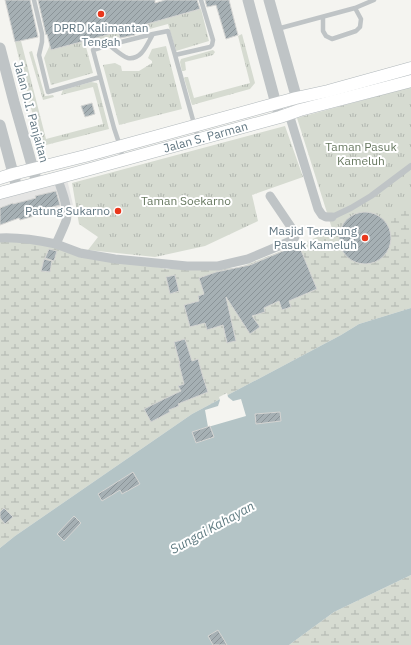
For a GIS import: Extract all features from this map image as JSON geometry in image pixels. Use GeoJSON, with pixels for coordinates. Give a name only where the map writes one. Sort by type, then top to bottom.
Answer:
{"type":"FeatureCollection","features":[{"type":"Feature","properties":{"kind":"main road","name":"Jalan S. Parman"},"geometry":{"type":"LineString","coordinates":[[0,178],[411,68]]}},
{"type":"Feature","properties":{"kind":"main road","name":"Jalan S. Parman"},"geometry":{"type":"LineString","coordinates":[[0,193],[411,81]]}},
{"type":"Feature","properties":{"kind":"street"},"geometry":{"type":"LineString","coordinates":[[248,0],[276,104],[290,114]]}},
{"type":"Feature","properties":{"kind":"street"},"geometry":{"type":"LineString","coordinates":[[269,0],[296,98],[290,114],[318,209],[322,215],[332,217],[351,208],[371,196],[411,166]]}},
{"type":"Feature","properties":{"kind":"street","name":"Jalan D.I. Panjaitan"},"geometry":{"type":"LineString","coordinates":[[0,48],[37,183]]}},
{"type":"Feature","properties":{"kind":"street"},"geometry":{"type":"LineString","coordinates":[[0,125],[17,188]]}},
{"type":"Feature","properties":{"kind":"street"},"geometry":{"type":"LineString","coordinates":[[56,244],[67,220],[66,204],[57,177]]}},
{"type":"Feature","properties":{"kind":"street"},"geometry":{"type":"LineString","coordinates":[[0,238],[26,238],[40,240],[80,253],[115,259],[187,266],[218,266],[248,259],[293,240],[295,237],[293,230],[270,196]]}},
{"type":"Feature","properties":{"kind":"lane"},"geometry":{"type":"LineString","coordinates":[[34,0],[42,34],[39,55],[48,92],[100,77]]}},
{"type":"Feature","properties":{"kind":"lane"},"geometry":{"type":"LineString","coordinates":[[175,55],[210,47],[212,45],[213,40],[201,0]]}},
{"type":"Feature","properties":{"kind":"lane"},"geometry":{"type":"LineString","coordinates":[[277,29],[355,8],[374,0]]}},
{"type":"Feature","properties":{"kind":"lane"},"geometry":{"type":"LineString","coordinates":[[323,17],[323,31],[326,36],[332,39],[356,31],[360,27],[361,20],[355,8]]}},
{"type":"Feature","properties":{"kind":"lane"},"geometry":{"type":"LineString","coordinates":[[123,160],[93,50],[109,45],[168,31],[198,140]]}},
{"type":"Feature","properties":{"kind":"lane"},"geometry":{"type":"LineString","coordinates":[[109,45],[127,58],[137,57],[145,50],[153,34]]}},
{"type":"Feature","properties":{"kind":"shaded area"},"geometry":{"type":"Polygon","coordinates":[[[67,179],[73,205],[0,222],[0,197],[67,179]]]}},
{"type":"Feature","properties":{"kind":"green space"},"geometry":{"type":"Polygon","coordinates":[[[201,9],[209,41],[176,51],[168,24],[135,33],[133,27],[201,9]]]}},
{"type":"Feature","properties":{"kind":"green space"},"geometry":{"type":"Polygon","coordinates":[[[118,32],[119,37],[86,47],[93,73],[51,85],[44,58],[50,45],[54,49],[118,32]]]}},
{"type":"Feature","properties":{"kind":"green space"},"geometry":{"type":"Polygon","coordinates":[[[242,34],[255,83],[250,89],[192,105],[184,78],[185,77],[188,77],[194,98],[250,83],[238,36],[242,34]]]}},
{"type":"Feature","properties":{"kind":"green space"},"geometry":{"type":"Polygon","coordinates":[[[21,41],[46,139],[103,124],[93,87],[61,95],[63,90],[91,82],[97,83],[109,129],[46,145],[39,141],[15,42],[21,41]]]}},
{"type":"Feature","properties":{"kind":"green space"},"geometry":{"type":"Polygon","coordinates":[[[166,46],[182,109],[119,125],[103,65],[115,63],[121,66],[122,71],[139,71],[152,63],[152,61],[148,58],[152,49],[166,46]]]}},
{"type":"Feature","properties":{"kind":"green space"},"geometry":{"type":"Polygon","coordinates":[[[213,50],[215,52],[213,55],[185,62],[186,70],[182,71],[180,62],[181,59],[213,50]]]}},
{"type":"Feature","properties":{"kind":"green space"},"geometry":{"type":"Polygon","coordinates":[[[32,51],[45,96],[53,95],[54,97],[43,100],[29,52],[32,51]]]}},
{"type":"Feature","properties":{"kind":"green space","name":"Taman Pasuk Kameluh"},"geometry":{"type":"Polygon","coordinates":[[[411,87],[411,257],[348,279],[297,118],[411,87]]]}},
{"type":"Feature","properties":{"kind":"green space","name":"Taman Soekarno"},"geometry":{"type":"Polygon","coordinates":[[[285,126],[303,177],[252,195],[258,221],[205,246],[155,257],[88,250],[98,237],[79,224],[72,183],[285,126]]]}},
{"type":"Feature","properties":{"kind":"green space"},"geometry":{"type":"Polygon","coordinates":[[[411,201],[411,308],[359,324],[192,414],[15,536],[0,548],[0,239],[21,241],[167,269],[238,268],[320,236],[372,225],[396,212],[411,201]]]}},
{"type":"Feature","properties":{"kind":"green space"},"geometry":{"type":"Polygon","coordinates":[[[411,575],[411,645],[289,645],[334,612],[411,575]]]}},
{"type":"Feature","properties":{"kind":"water","name":"Sungai Kahayan"},"geometry":{"type":"Polygon","coordinates":[[[411,308],[411,575],[334,612],[289,645],[0,645],[0,548],[15,536],[192,414],[359,324],[411,308]]]}},
{"type":"Feature","properties":{"kind":"pier"},"geometry":{"type":"Polygon","coordinates":[[[227,393],[228,397],[233,401],[241,399],[246,416],[208,427],[205,410],[218,406],[220,400],[219,397],[227,393]]]}},
{"type":"Feature","properties":{"kind":"building"},"geometry":{"type":"Polygon","coordinates":[[[5,0],[30,0],[38,37],[15,42],[5,0]]]}},
{"type":"Feature","properties":{"kind":"building"},"geometry":{"type":"Polygon","coordinates":[[[38,0],[155,0],[155,3],[165,0],[197,0],[200,9],[133,28],[135,35],[120,38],[118,32],[51,50],[38,0]]]}},
{"type":"Feature","properties":{"kind":"building"},"geometry":{"type":"Polygon","coordinates":[[[205,0],[229,0],[238,35],[226,39],[216,5],[207,7],[205,0]]]}},
{"type":"Feature","properties":{"kind":"building"},"geometry":{"type":"Polygon","coordinates":[[[92,103],[95,114],[85,117],[81,106],[92,103]]]}},
{"type":"Feature","properties":{"kind":"building"},"geometry":{"type":"Polygon","coordinates":[[[56,191],[60,205],[37,211],[38,215],[20,220],[19,218],[0,225],[0,208],[13,203],[36,198],[35,196],[56,191]]]}},
{"type":"Feature","properties":{"kind":"building","name":"Masjid Terapung Pasuk Kameluh"},"geometry":{"type":"Polygon","coordinates":[[[365,212],[379,216],[387,224],[391,238],[387,252],[379,260],[365,264],[351,260],[343,252],[339,238],[343,224],[351,216],[365,212]]]}},
{"type":"Feature","properties":{"kind":"building"},"geometry":{"type":"Polygon","coordinates":[[[298,243],[317,289],[289,301],[291,307],[282,310],[279,301],[264,308],[265,312],[252,316],[260,327],[250,334],[226,297],[236,341],[227,343],[223,325],[207,330],[205,323],[190,327],[184,305],[199,301],[198,296],[204,294],[199,278],[216,272],[250,265],[295,246],[298,243]]]}},
{"type":"Feature","properties":{"kind":"building"},"geometry":{"type":"Polygon","coordinates":[[[49,249],[57,251],[54,261],[45,258],[49,249]]]}},
{"type":"Feature","properties":{"kind":"building"},"geometry":{"type":"Polygon","coordinates":[[[44,259],[52,261],[50,272],[41,271],[44,259]]]}},
{"type":"Feature","properties":{"kind":"building"},"geometry":{"type":"Polygon","coordinates":[[[175,275],[179,291],[170,294],[166,277],[175,275]]]}},
{"type":"Feature","properties":{"kind":"building"},"geometry":{"type":"Polygon","coordinates":[[[185,339],[192,361],[198,359],[208,392],[178,404],[179,406],[169,410],[170,412],[151,422],[144,409],[181,391],[178,386],[184,384],[174,342],[185,339]]]}},
{"type":"Feature","properties":{"kind":"building"},"geometry":{"type":"Polygon","coordinates":[[[280,412],[281,421],[256,424],[255,414],[280,412]]]}},
{"type":"Feature","properties":{"kind":"building"},"geometry":{"type":"Polygon","coordinates":[[[210,426],[214,437],[196,443],[192,432],[210,426]]]}},
{"type":"Feature","properties":{"kind":"building"},"geometry":{"type":"Polygon","coordinates":[[[133,472],[140,484],[122,494],[120,490],[102,501],[98,494],[133,472]]]}},
{"type":"Feature","properties":{"kind":"building"},"geometry":{"type":"Polygon","coordinates":[[[4,508],[13,517],[5,524],[0,518],[0,512],[4,508]]]}},
{"type":"Feature","properties":{"kind":"building"},"geometry":{"type":"Polygon","coordinates":[[[74,516],[81,523],[64,541],[57,534],[74,516]]]}},
{"type":"Feature","properties":{"kind":"building"},"geometry":{"type":"Polygon","coordinates":[[[218,630],[227,645],[213,645],[208,636],[218,630]]]}},
{"type":"Feature","properties":{"kind":"place","name":"DPRD Kalimantan Tengah"},"geometry":{"type":"Point","coordinates":[101,14]}},
{"type":"Feature","properties":{"kind":"place","name":"Patung Sukarno"},"geometry":{"type":"Point","coordinates":[118,211]}},
{"type":"Feature","properties":{"kind":"place","name":"Masjid Terapung Pasuk Kameluh"},"geometry":{"type":"Point","coordinates":[365,238]}}]}
